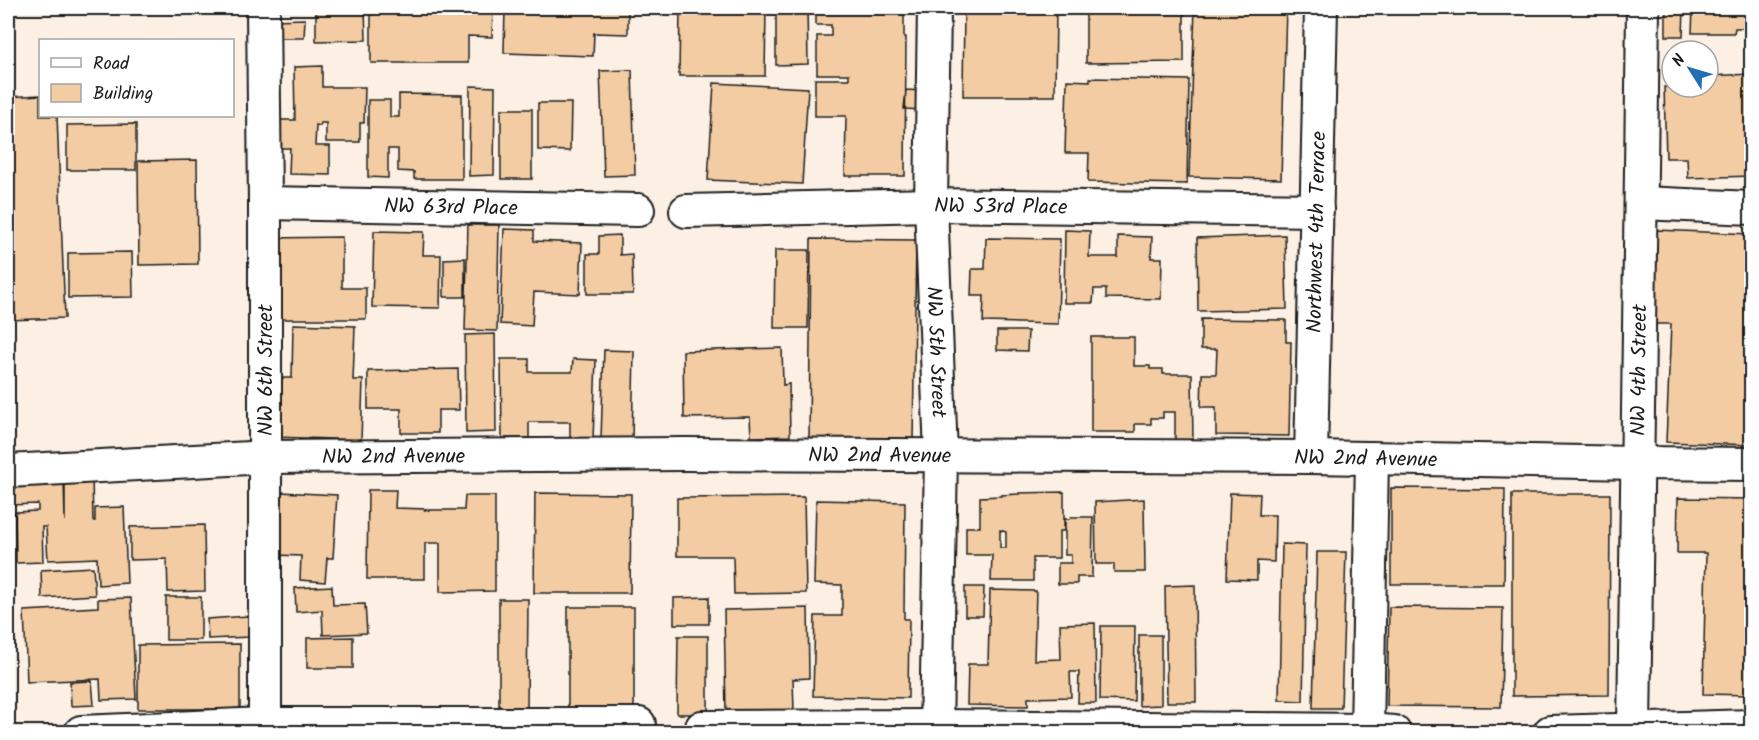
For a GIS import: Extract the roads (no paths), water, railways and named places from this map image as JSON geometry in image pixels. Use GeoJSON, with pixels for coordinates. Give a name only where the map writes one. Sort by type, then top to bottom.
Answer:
{"type":"FeatureCollection","features":[{"type":"Feature","properties":{"kind":"street","name":"NW 6th Street"},"geometry":{"type":"LineString","coordinates":[[263,8],[265,728]]}},
{"type":"Feature","properties":{"kind":"street","name":"NW 5th Street"},"geometry":{"type":"LineString","coordinates":[[934,8],[931,205],[941,455],[936,729]]}},
{"type":"Feature","properties":{"kind":"street","name":"Northwest 4th Terrace"},"geometry":{"type":"LineString","coordinates":[[1311,457],[1321,8]]}},
{"type":"Feature","properties":{"kind":"street","name":"NW 4th Street"},"geometry":{"type":"LineString","coordinates":[[1634,731],[1643,8]]}},
{"type":"Feature","properties":{"kind":"street","name":"NW 63rd Place"},"geometry":{"type":"LineString","coordinates":[[265,202],[638,210]]}},
{"type":"Feature","properties":{"kind":"street"},"geometry":{"type":"LineString","coordinates":[[1642,203],[1752,208]]}},
{"type":"Feature","properties":{"kind":"street","name":"NW 53rd Place"},"geometry":{"type":"LineString","coordinates":[[686,211],[931,205],[1317,210]]}},
{"type":"Feature","properties":{"kind":"street","name":"NW 2nd Avenue"},"geometry":{"type":"LineString","coordinates":[[8,471],[266,457],[684,453],[1311,457],[1752,464]]}},
{"type":"Feature","properties":{"kind":"street"},"geometry":{"type":"LineString","coordinates":[[702,727],[1376,732],[1372,458]]}},
{"type":"Feature","properties":{"kind":"street"},"geometry":{"type":"LineString","coordinates":[[81,732],[639,724]]}},
{"type":"Feature","properties":{"kind":"street"},"geometry":{"type":"LineString","coordinates":[[1550,732],[1752,726]]}}]}
